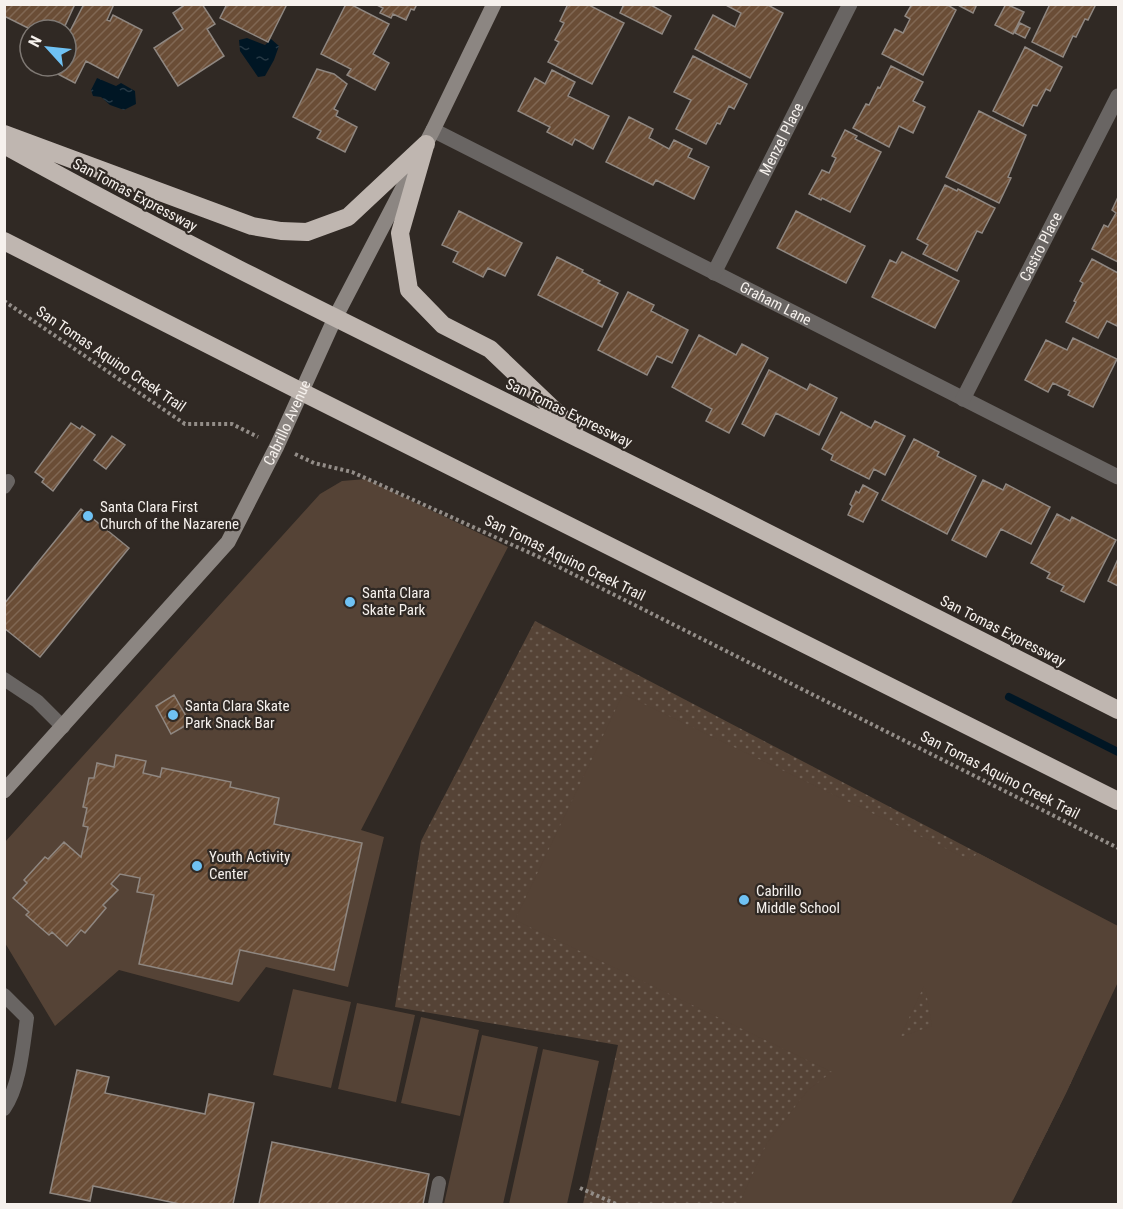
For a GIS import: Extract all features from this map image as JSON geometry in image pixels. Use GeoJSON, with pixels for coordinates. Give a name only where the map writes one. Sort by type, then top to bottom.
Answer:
{"type":"FeatureCollection","features":[{"type":"Feature","properties":{"kind":"highway"},"geometry":{"type":"LineString","coordinates":[[4,134],[252,226],[281,231],[307,232],[348,218],[430,137]]}},
{"type":"Feature","properties":{"kind":"highway"},"geometry":{"type":"LineString","coordinates":[[430,137],[400,233],[409,290],[443,325],[490,349],[588,442]]}},
{"type":"Feature","properties":{"kind":"highway","name":"San Tomas Expressway"},"geometry":{"type":"LineString","coordinates":[[4,145],[110,204],[1119,710]]}},
{"type":"Feature","properties":{"kind":"highway"},"geometry":{"type":"LineString","coordinates":[[4,241],[1119,801]]}},
{"type":"Feature","properties":{"kind":"street","name":"Cabrillo Avenue"},"geometry":{"type":"LineString","coordinates":[[4,791],[228,542],[277,446],[336,318],[430,137],[494,4]]}},
{"type":"Feature","properties":{"kind":"street","name":"Menzel Place"},"geometry":{"type":"LineString","coordinates":[[714,273],[850,4]]}},
{"type":"Feature","properties":{"kind":"street","name":"Castro Place"},"geometry":{"type":"LineString","coordinates":[[963,399],[1119,96]]}},
{"type":"Feature","properties":{"kind":"street","name":"Graham Lane"},"geometry":{"type":"LineString","coordinates":[[430,137],[714,273],[1119,477]]}},
{"type":"Feature","properties":{"kind":"lane"},"geometry":{"type":"LineString","coordinates":[[4,679],[37,701],[63,727]]}},
{"type":"Feature","properties":{"kind":"lane"},"geometry":{"type":"LineString","coordinates":[[4,994],[27,1018],[23,1049],[11,1100],[4,1109]]}},
{"type":"Feature","properties":{"kind":"lane"},"geometry":{"type":"LineString","coordinates":[[435,1204],[440,1183]]}},
{"type":"Feature","properties":{"kind":"path","name":"San Tomas Aquino Creek Trail"},"geometry":{"type":"LineString","coordinates":[[4,301],[185,424],[232,424],[314,463],[352,472],[539,556],[1119,848]]}},
{"type":"Feature","properties":{"kind":"path"},"geometry":{"type":"LineString","coordinates":[[580,1188],[616,1204]]}},
{"type":"Feature","properties":{"kind":"shaded area"},"geometry":{"type":"Polygon","coordinates":[[[366,479],[508,547],[361,830],[384,837],[348,987],[266,967],[239,1002],[119,970],[55,1026],[5,943],[5,842],[320,494],[342,481],[366,479]]]}},
{"type":"Feature","properties":{"kind":"shaded area"},"geometry":{"type":"Polygon","coordinates":[[[535,621],[1037,884],[1089,1043],[1013,1200],[865,1204],[583,1204],[618,1045],[395,1007],[421,841],[535,621]]]}},
{"type":"Feature","properties":{"kind":"shaded area"},"geometry":{"type":"Polygon","coordinates":[[[623,694],[970,860],[978,853],[1118,926],[1118,982],[1011,1204],[739,1204],[767,1143],[808,1090],[832,1072],[515,920],[623,694]],[[924,986],[900,1037],[932,1026],[925,986],[924,986]]]}},
{"type":"Feature","properties":{"kind":"shaded area"},"geometry":{"type":"Polygon","coordinates":[[[293,989],[351,1002],[331,1088],[273,1075],[293,989]]]}},
{"type":"Feature","properties":{"kind":"shaded area"},"geometry":{"type":"Polygon","coordinates":[[[357,1003],[415,1015],[396,1102],[338,1089],[357,1003]]]}},
{"type":"Feature","properties":{"kind":"shaded area"},"geometry":{"type":"Polygon","coordinates":[[[421,1017],[479,1030],[460,1116],[401,1103],[421,1017]]]}},
{"type":"Feature","properties":{"kind":"shaded area"},"geometry":{"type":"Polygon","coordinates":[[[482,1035],[538,1047],[503,1204],[444,1204],[482,1035]]]}},
{"type":"Feature","properties":{"kind":"shaded area"},"geometry":{"type":"Polygon","coordinates":[[[543,1049],[599,1061],[567,1204],[509,1204],[543,1049]]]}},
{"type":"Feature","properties":{"kind":"water"},"geometry":{"type":"Polygon","coordinates":[[[247,38],[265,45],[271,39],[279,46],[265,76],[258,77],[240,51],[239,40],[247,38]]]}},
{"type":"Feature","properties":{"kind":"water"},"geometry":{"type":"Polygon","coordinates":[[[97,78],[116,86],[121,83],[135,91],[136,104],[124,110],[110,105],[101,97],[93,96],[91,90],[97,78]]]}},
{"type":"Feature","properties":{"kind":"building"},"geometry":{"type":"Polygon","coordinates":[[[4,4],[75,4],[69,18],[18,18],[18,23],[4,16],[4,4]]]}},
{"type":"Feature","properties":{"kind":"building"},"geometry":{"type":"Polygon","coordinates":[[[84,4],[114,4],[107,20],[110,21],[113,15],[142,30],[118,78],[86,61],[78,77],[77,18],[84,4]]]}},
{"type":"Feature","properties":{"kind":"building"},"geometry":{"type":"Polygon","coordinates":[[[186,4],[202,4],[215,24],[207,29],[224,56],[178,86],[154,48],[183,29],[173,13],[186,4]]]}},
{"type":"Feature","properties":{"kind":"building"},"geometry":{"type":"Polygon","coordinates":[[[227,4],[287,4],[268,42],[220,18],[227,4]]]}},
{"type":"Feature","properties":{"kind":"building"},"geometry":{"type":"Polygon","coordinates":[[[346,4],[389,24],[373,54],[389,63],[375,90],[347,75],[351,69],[321,54],[346,4]]]}},
{"type":"Feature","properties":{"kind":"building"},"geometry":{"type":"Polygon","coordinates":[[[375,4],[417,4],[414,10],[411,9],[406,20],[393,14],[391,18],[380,13],[383,8],[375,4]]]}},
{"type":"Feature","properties":{"kind":"building"},"geometry":{"type":"Polygon","coordinates":[[[568,4],[587,4],[624,23],[592,84],[548,62],[559,42],[555,40],[564,23],[560,21],[568,4]]]}},
{"type":"Feature","properties":{"kind":"building"},"geometry":{"type":"Polygon","coordinates":[[[624,4],[649,4],[671,16],[662,34],[620,13],[624,4]]]}},
{"type":"Feature","properties":{"kind":"building"},"geometry":{"type":"Polygon","coordinates":[[[724,4],[766,4],[783,13],[750,78],[695,49],[713,15],[735,27],[741,13],[724,4]]]}},
{"type":"Feature","properties":{"kind":"building"},"geometry":{"type":"Polygon","coordinates":[[[912,4],[946,4],[956,10],[923,75],[882,54],[895,29],[903,33],[910,19],[905,16],[912,4]]]}},
{"type":"Feature","properties":{"kind":"building"},"geometry":{"type":"Polygon","coordinates":[[[956,4],[977,4],[973,13],[956,4]]]}},
{"type":"Feature","properties":{"kind":"building"},"geometry":{"type":"Polygon","coordinates":[[[1006,4],[1024,12],[1013,34],[995,25],[1006,4]]]}},
{"type":"Feature","properties":{"kind":"building"},"geometry":{"type":"Polygon","coordinates":[[[1050,4],[1096,4],[1076,37],[1073,36],[1063,57],[1032,42],[1050,4]]]}},
{"type":"Feature","properties":{"kind":"building"},"geometry":{"type":"Polygon","coordinates":[[[1020,23],[1030,28],[1025,38],[1015,33],[1020,23]]]}},
{"type":"Feature","properties":{"kind":"building"},"geometry":{"type":"Polygon","coordinates":[[[1025,47],[1062,67],[1050,91],[1046,89],[1037,106],[1033,105],[1023,126],[993,111],[1025,47]]]}},
{"type":"Feature","properties":{"kind":"building"},"geometry":{"type":"Polygon","coordinates":[[[693,56],[747,84],[734,109],[729,106],[706,144],[676,129],[691,100],[674,92],[693,56]]]}},
{"type":"Feature","properties":{"kind":"building"},"geometry":{"type":"Polygon","coordinates":[[[891,66],[923,82],[913,101],[925,107],[913,133],[899,126],[889,147],[853,128],[866,104],[869,105],[878,87],[880,88],[891,66]]]}},
{"type":"Feature","properties":{"kind":"building"},"geometry":{"type":"Polygon","coordinates":[[[317,69],[334,74],[347,84],[334,109],[338,111],[336,116],[357,127],[345,152],[317,138],[321,131],[293,117],[317,69]]]}},
{"type":"Feature","properties":{"kind":"building"},"geometry":{"type":"Polygon","coordinates":[[[552,70],[575,82],[568,96],[609,116],[593,149],[575,139],[572,145],[547,132],[550,127],[518,111],[535,78],[545,84],[552,70]]]}},
{"type":"Feature","properties":{"kind":"building"},"geometry":{"type":"Polygon","coordinates":[[[65,78],[78,78],[75,83],[65,78]]]}},
{"type":"Feature","properties":{"kind":"building"},"geometry":{"type":"Polygon","coordinates":[[[979,111],[1026,135],[1008,177],[1011,178],[999,203],[946,177],[979,111]]]}},
{"type":"Feature","properties":{"kind":"building"},"geometry":{"type":"Polygon","coordinates":[[[629,117],[653,129],[649,138],[669,149],[674,140],[692,149],[688,157],[709,167],[694,199],[656,180],[653,185],[606,162],[629,117]]]}},
{"type":"Feature","properties":{"kind":"building"},"geometry":{"type":"Polygon","coordinates":[[[845,130],[857,136],[855,139],[881,152],[850,212],[809,194],[822,170],[829,173],[836,158],[832,156],[845,130]]]}},
{"type":"Feature","properties":{"kind":"building"},"geometry":{"type":"Polygon","coordinates":[[[945,185],[995,208],[982,233],[977,231],[957,271],[923,254],[928,245],[917,239],[945,185]]]}},
{"type":"Feature","properties":{"kind":"building"},"geometry":{"type":"Polygon","coordinates":[[[1118,197],[1118,262],[1092,249],[1104,225],[1108,227],[1116,213],[1112,210],[1118,197]]]}},
{"type":"Feature","properties":{"kind":"building"},"geometry":{"type":"Polygon","coordinates":[[[459,211],[522,243],[505,276],[488,268],[483,277],[453,262],[458,252],[442,245],[459,211]]]}},
{"type":"Feature","properties":{"kind":"building"},"geometry":{"type":"Polygon","coordinates":[[[796,211],[865,246],[846,283],[777,248],[796,211]]]}},
{"type":"Feature","properties":{"kind":"building"},"geometry":{"type":"Polygon","coordinates":[[[902,252],[959,281],[935,328],[872,297],[890,260],[896,263],[902,252]]]}},
{"type":"Feature","properties":{"kind":"building"},"geometry":{"type":"Polygon","coordinates":[[[557,257],[583,270],[582,272],[600,281],[598,283],[618,293],[602,327],[538,295],[557,257]]]}},
{"type":"Feature","properties":{"kind":"building"},"geometry":{"type":"Polygon","coordinates":[[[1092,259],[1118,273],[1118,323],[1117,326],[1107,321],[1098,338],[1066,322],[1083,283],[1080,281],[1092,259]]]}},
{"type":"Feature","properties":{"kind":"building"},"geometry":{"type":"Polygon","coordinates":[[[628,292],[654,305],[651,311],[688,330],[672,363],[657,356],[647,375],[598,350],[628,292]]]}},
{"type":"Feature","properties":{"kind":"building"},"geometry":{"type":"Polygon","coordinates":[[[699,335],[736,355],[742,344],[768,358],[729,433],[706,421],[712,409],[672,387],[699,335]]]}},
{"type":"Feature","properties":{"kind":"building"},"geometry":{"type":"Polygon","coordinates":[[[1073,338],[1117,359],[1093,407],[1068,395],[1070,391],[1053,383],[1048,392],[1025,380],[1046,340],[1067,350],[1073,338]]]}},
{"type":"Feature","properties":{"kind":"building"},"geometry":{"type":"Polygon","coordinates":[[[769,370],[807,390],[810,384],[837,398],[819,435],[776,413],[764,436],[742,424],[769,370]]]}},
{"type":"Feature","properties":{"kind":"building"},"geometry":{"type":"Polygon","coordinates":[[[841,412],[871,428],[875,421],[905,436],[885,475],[874,469],[869,479],[831,460],[833,455],[822,449],[841,412]]]}},
{"type":"Feature","properties":{"kind":"building"},"geometry":{"type":"Polygon","coordinates":[[[71,423],[80,429],[82,426],[95,435],[53,491],[35,472],[71,423]]]}},
{"type":"Feature","properties":{"kind":"building"},"geometry":{"type":"Polygon","coordinates":[[[112,436],[125,445],[106,469],[94,460],[112,436]]]}},
{"type":"Feature","properties":{"kind":"building"},"geometry":{"type":"Polygon","coordinates":[[[914,439],[939,452],[937,456],[976,476],[947,534],[882,500],[914,439]]]}},
{"type":"Feature","properties":{"kind":"building"},"geometry":{"type":"Polygon","coordinates":[[[983,480],[1003,490],[1006,484],[1050,507],[1031,544],[1001,529],[986,557],[952,540],[983,480]]]}},
{"type":"Feature","properties":{"kind":"building"},"geometry":{"type":"Polygon","coordinates":[[[863,485],[878,493],[863,522],[848,515],[856,491],[859,493],[863,485]]]}},
{"type":"Feature","properties":{"kind":"building"},"geometry":{"type":"Polygon","coordinates":[[[81,509],[129,548],[40,657],[4,628],[4,604],[81,509]]]}},
{"type":"Feature","properties":{"kind":"building"},"geometry":{"type":"Polygon","coordinates":[[[1057,514],[1070,521],[1072,517],[1116,540],[1084,602],[1061,591],[1064,586],[1047,578],[1050,573],[1031,563],[1057,514]]]}},
{"type":"Feature","properties":{"kind":"building"},"geometry":{"type":"Polygon","coordinates":[[[1118,559],[1118,586],[1108,581],[1118,559]]]}},
{"type":"Feature","properties":{"kind":"building","name":"Santa Clara Skate Park Snack Bar"},"geometry":{"type":"Polygon","coordinates":[[[174,695],[190,723],[171,734],[156,706],[174,695]]]}},
{"type":"Feature","properties":{"kind":"building","name":"Youth Activity Center"},"geometry":{"type":"Polygon","coordinates":[[[116,755],[146,761],[143,773],[160,777],[162,768],[231,782],[230,787],[279,798],[274,824],[362,843],[334,970],[240,950],[232,984],[139,964],[154,895],[137,892],[140,878],[120,874],[111,884],[118,890],[103,905],[106,908],[85,933],[81,930],[67,946],[52,932],[49,935],[26,915],[29,912],[13,898],[27,883],[24,880],[45,857],[48,859],[64,842],[81,857],[88,827],[83,826],[87,808],[83,807],[89,778],[94,778],[97,763],[114,767],[116,755]]]}},
{"type":"Feature","properties":{"kind":"building"},"geometry":{"type":"Polygon","coordinates":[[[77,1070],[109,1077],[105,1093],[205,1114],[209,1094],[254,1103],[233,1204],[180,1204],[93,1186],[90,1201],[50,1193],[77,1070]]]}},
{"type":"Feature","properties":{"kind":"building"},"geometry":{"type":"Polygon","coordinates":[[[272,1142],[429,1174],[423,1204],[259,1204],[272,1142]]]}},
{"type":"Feature","properties":{"kind":"waterway"},"geometry":{"type":"LineString","coordinates":[[1009,697],[1118,752]]}},
{"type":"Feature","properties":{"kind":"place","name":"Santa Clara First Church of the Nazarene"},"geometry":{"type":"Point","coordinates":[88,516]}},
{"type":"Feature","properties":{"kind":"place","name":"Santa Clara Skate Park"},"geometry":{"type":"Point","coordinates":[350,602]}},
{"type":"Feature","properties":{"kind":"place","name":"Santa Clara Skate Park Snack Bar"},"geometry":{"type":"Point","coordinates":[173,715]}},
{"type":"Feature","properties":{"kind":"place","name":"Youth Activity Center"},"geometry":{"type":"Point","coordinates":[197,866]}},
{"type":"Feature","properties":{"kind":"place","name":"Cabrillo Middle School"},"geometry":{"type":"Point","coordinates":[744,900]}}]}
